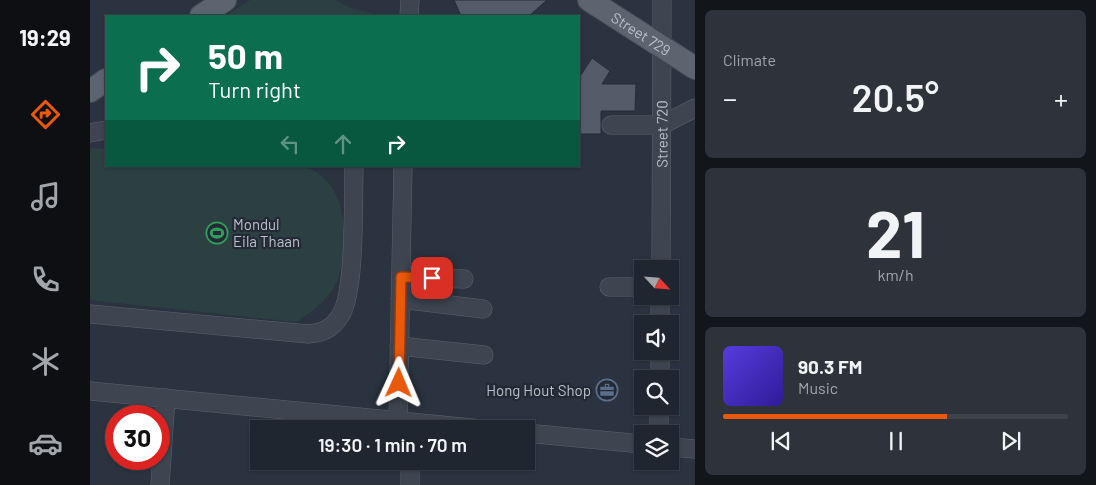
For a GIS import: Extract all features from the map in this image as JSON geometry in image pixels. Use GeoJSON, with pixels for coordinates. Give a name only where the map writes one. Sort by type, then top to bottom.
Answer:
{"type":"FeatureCollection","features":[{"type":"Feature","properties":{"kind":"main road"},"geometry":{"type":"LineString","coordinates":[[202,15],[225,0]]}},
{"type":"Feature","properties":{"kind":"main road","name":"Street 729"},"geometry":{"type":"LineString","coordinates":[[589,0],[695,68]]}},
{"type":"Feature","properties":{"kind":"main road"},"geometry":{"type":"LineString","coordinates":[[90,91],[105,81]]}},
{"type":"Feature","properties":{"kind":"street"},"geometry":{"type":"LineString","coordinates":[[409,15],[410,0]]}},
{"type":"Feature","properties":{"kind":"street","name":"Street 720"},"geometry":{"type":"LineString","coordinates":[[661,260],[662,0]]}},
{"type":"Feature","properties":{"kind":"street"},"geometry":{"type":"LineString","coordinates":[[611,125],[662,125],[695,108]]}},
{"type":"Feature","properties":{"kind":"street"},"geometry":{"type":"LineString","coordinates":[[90,133],[105,130]]}},
{"type":"Feature","properties":{"kind":"street"},"geometry":{"type":"LineString","coordinates":[[90,314],[308,334],[321,333],[332,327],[341,315],[350,287],[354,167]]}},
{"type":"Feature","properties":{"kind":"street"},"geometry":{"type":"LineString","coordinates":[[403,167],[400,346],[406,420]]}},
{"type":"Feature","properties":{"kind":"street"},"geometry":{"type":"LineString","coordinates":[[401,277],[464,279]]}},
{"type":"Feature","properties":{"kind":"street"},"geometry":{"type":"LineString","coordinates":[[609,287],[634,287]]}},
{"type":"Feature","properties":{"kind":"street"},"geometry":{"type":"LineString","coordinates":[[400,299],[483,309]]}},
{"type":"Feature","properties":{"kind":"street"},"geometry":{"type":"LineString","coordinates":[[400,346],[484,355]]}},
{"type":"Feature","properties":{"kind":"street"},"geometry":{"type":"LineString","coordinates":[[90,391],[369,420]]}},
{"type":"Feature","properties":{"kind":"street"},"geometry":{"type":"LineString","coordinates":[[160,485],[166,398]]}},
{"type":"Feature","properties":{"kind":"street"},"geometry":{"type":"LineString","coordinates":[[535,434],[634,443]]}},
{"type":"Feature","properties":{"kind":"street"},"geometry":{"type":"LineString","coordinates":[[679,448],[695,450]]}},
{"type":"Feature","properties":{"kind":"street"},"geometry":{"type":"LineString","coordinates":[[410,470],[410,485]]}},
{"type":"Feature","properties":{"kind":"shaded area"},"geometry":{"type":"Polygon","coordinates":[[[250,0],[335,0],[353,9],[379,15],[227,15],[250,0]]]}},
{"type":"Feature","properties":{"kind":"shaded area","name":"Mondul Eila Thaan"},"geometry":{"type":"Polygon","coordinates":[[[90,148],[105,149],[105,167],[307,168],[329,183],[338,201],[344,232],[341,270],[337,281],[326,298],[296,322],[90,300],[90,148]]]}},
{"type":"Feature","properties":{"kind":"building"},"geometry":{"type":"Polygon","coordinates":[[[454,0],[547,0],[530,15],[461,15],[454,0]]]}},
{"type":"Feature","properties":{"kind":"building"},"geometry":{"type":"Polygon","coordinates":[[[592,58],[610,71],[602,84],[636,84],[635,111],[601,111],[601,134],[580,134],[580,76],[592,58]]]}},
{"type":"Feature","properties":{"kind":"place","name":"Mondul Eila Thaan"},"geometry":{"type":"Point","coordinates":[217,233]}},
{"type":"Feature","properties":{"kind":"place","name":"Hong Hout Shop"},"geometry":{"type":"Point","coordinates":[607,390]}},
{"type":"Feature","properties":{"kind":"route"},"geometry":{"type":"LineString","coordinates":[[399,383],[401,277],[432,278]]}}]}
